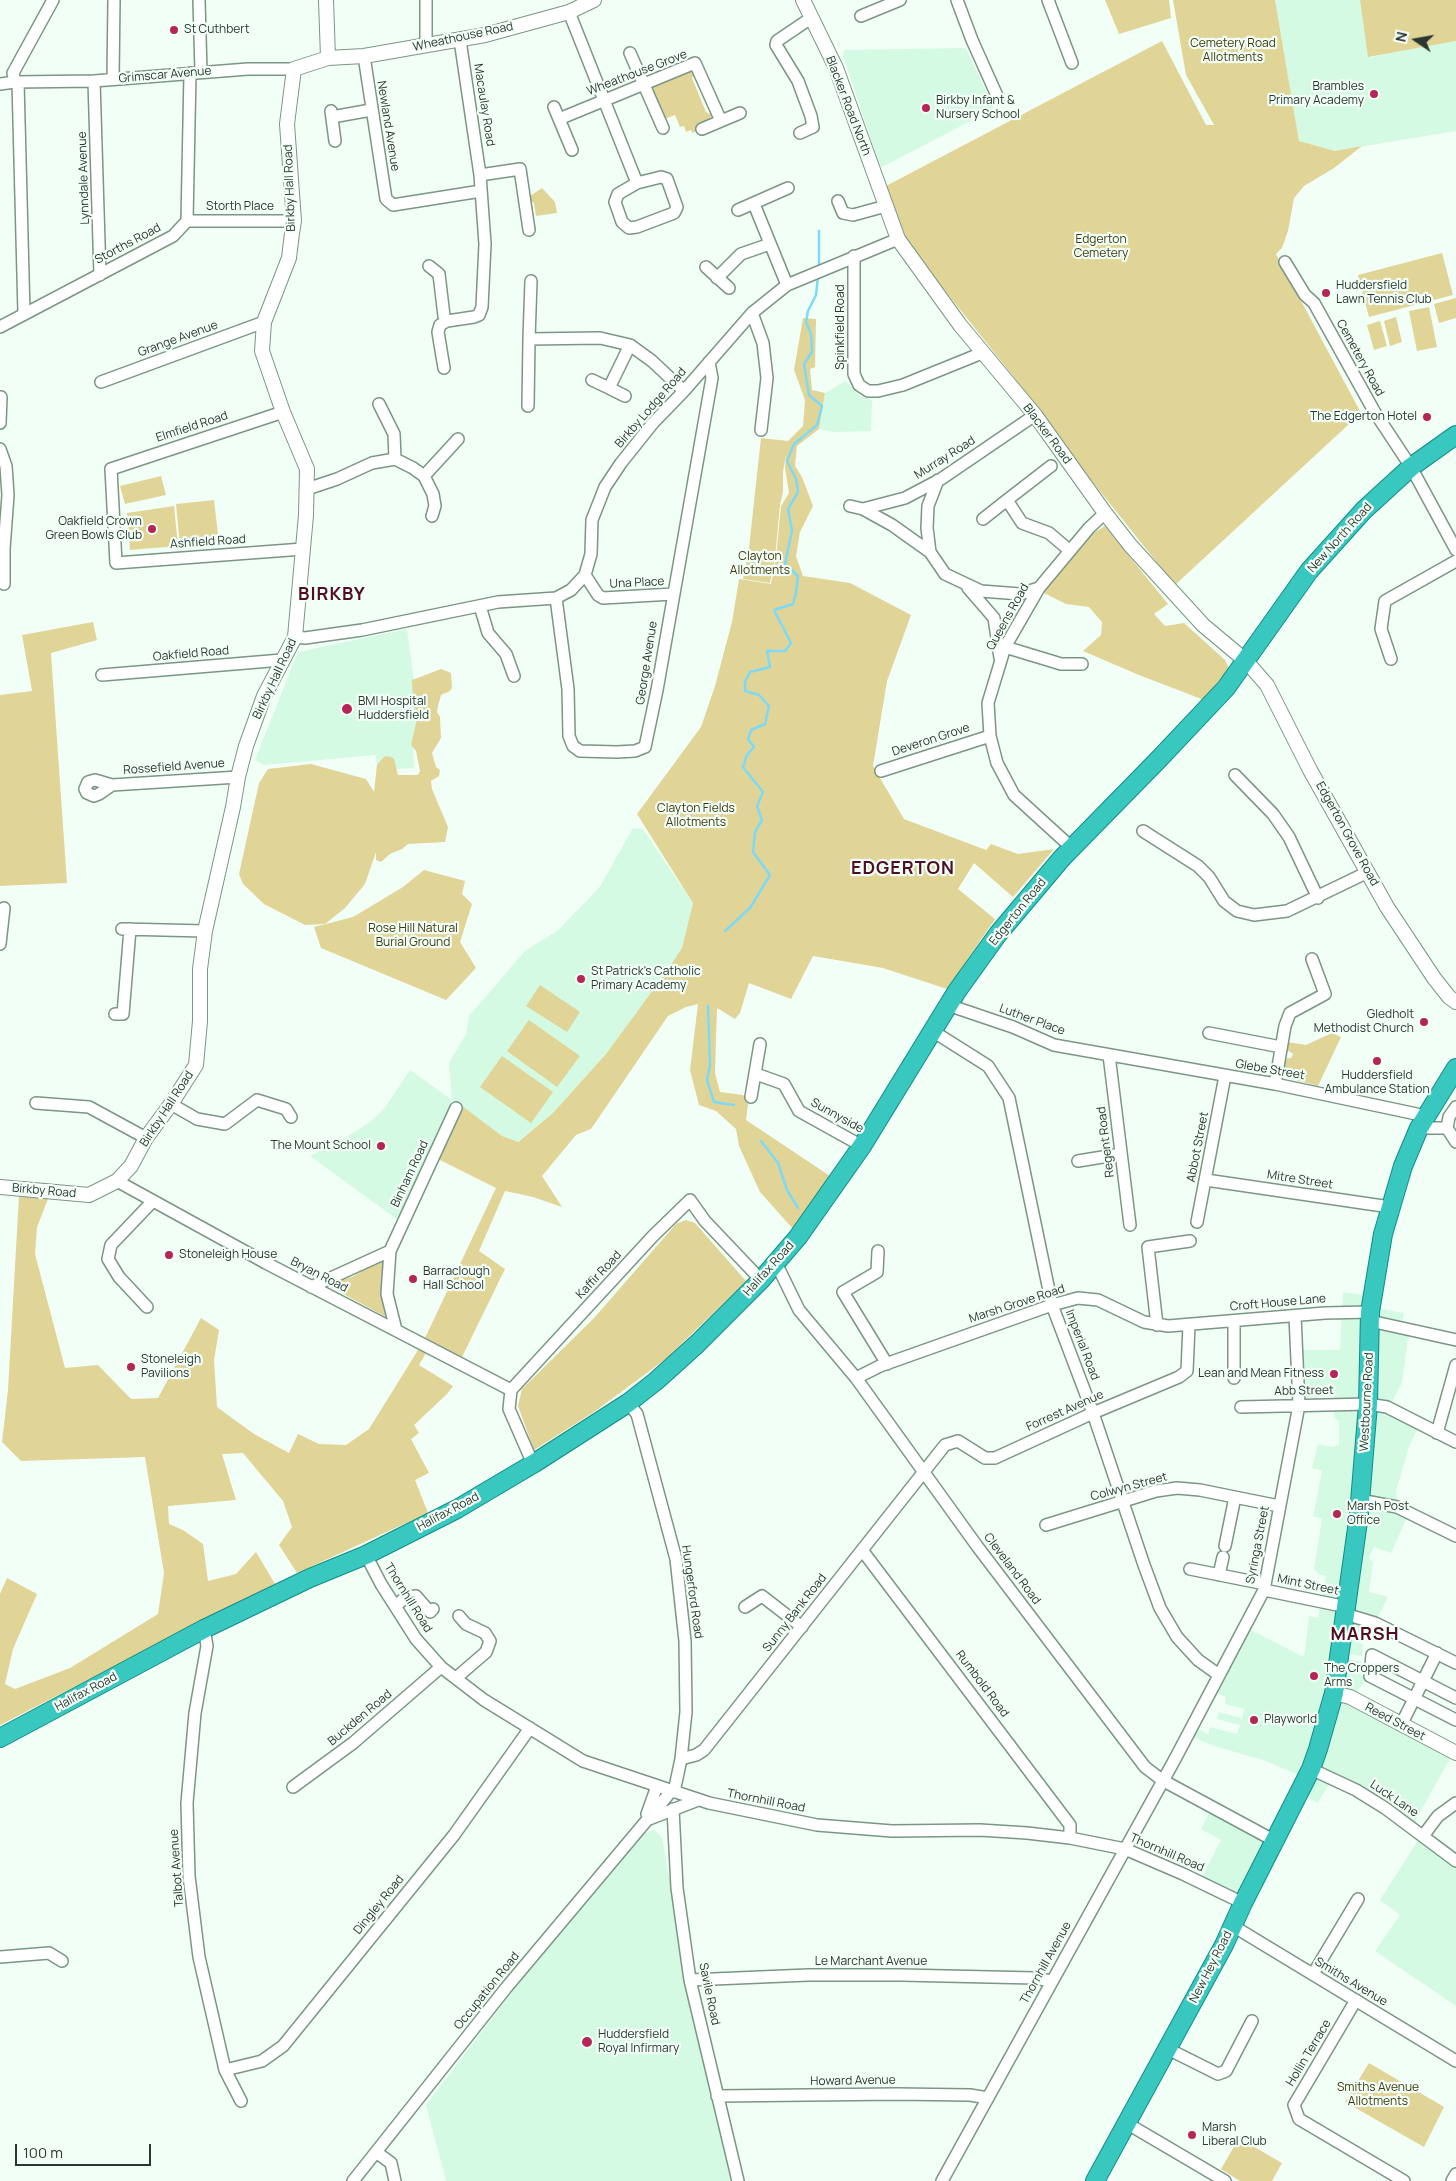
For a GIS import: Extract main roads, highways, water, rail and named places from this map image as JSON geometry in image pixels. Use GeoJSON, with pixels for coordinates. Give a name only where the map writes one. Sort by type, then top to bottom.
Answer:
{"type":"FeatureCollection","features":[{"type":"Feature","properties":{"kind":"highway","name":"New North Road"},"geometry":{"type":"LineString","coordinates":[[1246,661],[1310,571],[1364,510],[1411,467],[1456,435]]}},
{"type":"Feature","properties":{"kind":"highway","name":"Edgerton Road"},"geometry":{"type":"LineString","coordinates":[[829,1193],[862,1146],[931,1030],[998,934],[1071,847],[1165,753],[1226,688],[1246,661]]}},
{"type":"Feature","properties":{"kind":"highway","name":"Westbourne Road"},"geometry":{"type":"LineString","coordinates":[[1318,1749],[1334,1693],[1360,1500],[1368,1404],[1370,1316],[1377,1262],[1390,1207],[1422,1122],[1456,1068]]}},
{"type":"Feature","properties":{"kind":"highway","name":"Halifax Road"},"geometry":{"type":"LineString","coordinates":[[0,1738],[204,1629],[310,1578],[366,1555],[457,1509],[533,1464],[628,1403],[697,1344],[761,1280],[798,1237],[829,1193]]}},
{"type":"Feature","properties":{"kind":"highway","name":"New Hey Road"},"geometry":{"type":"LineString","coordinates":[[1096,2181],[1232,1926],[1311,1769],[1318,1749]]}},
{"type":"Feature","properties":{"kind":"waterway"},"geometry":{"type":"LineString","coordinates":[[819,231],[819,268]]}},
{"type":"Feature","properties":{"kind":"waterway"},"geometry":{"type":"LineString","coordinates":[[725,931],[750,908],[770,875],[753,852],[755,832],[762,820],[757,806],[763,792],[743,767],[747,755],[754,747],[748,739],[751,730],[765,724],[769,706],[759,695],[745,691],[745,682],[750,672],[770,667],[767,651],[785,651],[791,643],[774,610],[793,604],[798,576],[785,564],[792,531],[788,509],[798,492],[796,479],[787,461],[794,444],[817,425],[822,406],[809,395],[804,364],[812,352],[811,334],[806,322],[808,311],[816,295],[818,276]]}},
{"type":"Feature","properties":{"kind":"waterway"},"geometry":{"type":"LineString","coordinates":[[708,1006],[710,1065],[707,1080],[714,1102],[734,1105]]}},
{"type":"Feature","properties":{"kind":"waterway"},"geometry":{"type":"LineString","coordinates":[[761,1141],[778,1163],[787,1190],[798,1208]]}},
{"type":"Feature","properties":{"kind":"place","name":"St Cuthbert"},"geometry":{"type":"Point","coordinates":[174,30]}},
{"type":"Feature","properties":{"kind":"place","name":"Brambles Primary Academy"},"geometry":{"type":"Point","coordinates":[1374,94]}},
{"type":"Feature","properties":{"kind":"place","name":"Birkby Infant & Nursery School"},"geometry":{"type":"Point","coordinates":[926,108]}},
{"type":"Feature","properties":{"kind":"place","name":"Huddersfield Lawn Tennis Club"},"geometry":{"type":"Point","coordinates":[1326,293]}},
{"type":"Feature","properties":{"kind":"place","name":"The Edgerton Hotel"},"geometry":{"type":"Point","coordinates":[1427,417]}},
{"type":"Feature","properties":{"kind":"place","name":"Oakfield Crown Green Bowls Club"},"geometry":{"type":"Point","coordinates":[152,529]}},
{"type":"Feature","properties":{"kind":"place","name":"BMI Hospital Huddersfield"},"geometry":{"type":"Point","coordinates":[347,709]}},
{"type":"Feature","properties":{"kind":"place","name":"St Patrick's Catholic Primary Academy"},"geometry":{"type":"Point","coordinates":[581,979]}},
{"type":"Feature","properties":{"kind":"place","name":"Gledholt Methodist Church"},"geometry":{"type":"Point","coordinates":[1424,1022]}},
{"type":"Feature","properties":{"kind":"place","name":"Huddersfield Ambulance Station"},"geometry":{"type":"Point","coordinates":[1377,1061]}},
{"type":"Feature","properties":{"kind":"place","name":"The Mount School"},"geometry":{"type":"Point","coordinates":[381,1146]}},
{"type":"Feature","properties":{"kind":"place","name":"Stoneleigh House"},"geometry":{"type":"Point","coordinates":[169,1255]}},
{"type":"Feature","properties":{"kind":"place","name":"Barraclough Hall School"},"geometry":{"type":"Point","coordinates":[413,1279]}},
{"type":"Feature","properties":{"kind":"place","name":"Stoneleigh Pavilions"},"geometry":{"type":"Point","coordinates":[131,1367]}},
{"type":"Feature","properties":{"kind":"place","name":"Lean and Mean Fitness"},"geometry":{"type":"Point","coordinates":[1334,1374]}},
{"type":"Feature","properties":{"kind":"place","name":"Marsh Post Office"},"geometry":{"type":"Point","coordinates":[1337,1514]}},
{"type":"Feature","properties":{"kind":"place","name":"The Croppers Arms"},"geometry":{"type":"Point","coordinates":[1314,1676]}},
{"type":"Feature","properties":{"kind":"place","name":"Playworld"},"geometry":{"type":"Point","coordinates":[1254,1720]}},
{"type":"Feature","properties":{"kind":"place","name":"Huddersfield Royal Infirmary"},"geometry":{"type":"Point","coordinates":[587,2042]}},
{"type":"Feature","properties":{"kind":"place","name":"Marsh Liberal Club"},"geometry":{"type":"Point","coordinates":[1192,2135]}},
{"type":"Feature","properties":{"kind":"district","name":"BIRKBY"},"geometry":{"type":"Point","coordinates":[332,595]}},
{"type":"Feature","properties":{"kind":"district","name":"EDGERTON"},"geometry":{"type":"Point","coordinates":[903,869]}},
{"type":"Feature","properties":{"kind":"district","name":"MARSH"},"geometry":{"type":"Point","coordinates":[1365,1635]}},
{"type":"Feature","properties":{"kind":"park label","name":"Cemetery Road Allotments"},"geometry":{"type":"Point","coordinates":[1233,51]}},
{"type":"Feature","properties":{"kind":"park label","name":"Edgerton Cemetery"},"geometry":{"type":"Point","coordinates":[1101,247]}},
{"type":"Feature","properties":{"kind":"park label","name":"Clayton Allotments"},"geometry":{"type":"Point","coordinates":[760,564]}},
{"type":"Feature","properties":{"kind":"park label","name":"Clayton Fields Allotments"},"geometry":{"type":"Point","coordinates":[696,816]}},
{"type":"Feature","properties":{"kind":"park label","name":"Rose Hill Natural Burial Ground"},"geometry":{"type":"Point","coordinates":[413,936]}},
{"type":"Feature","properties":{"kind":"park label","name":"Smiths Avenue Allotments"},"geometry":{"type":"Point","coordinates":[1378,2095]}}]}
